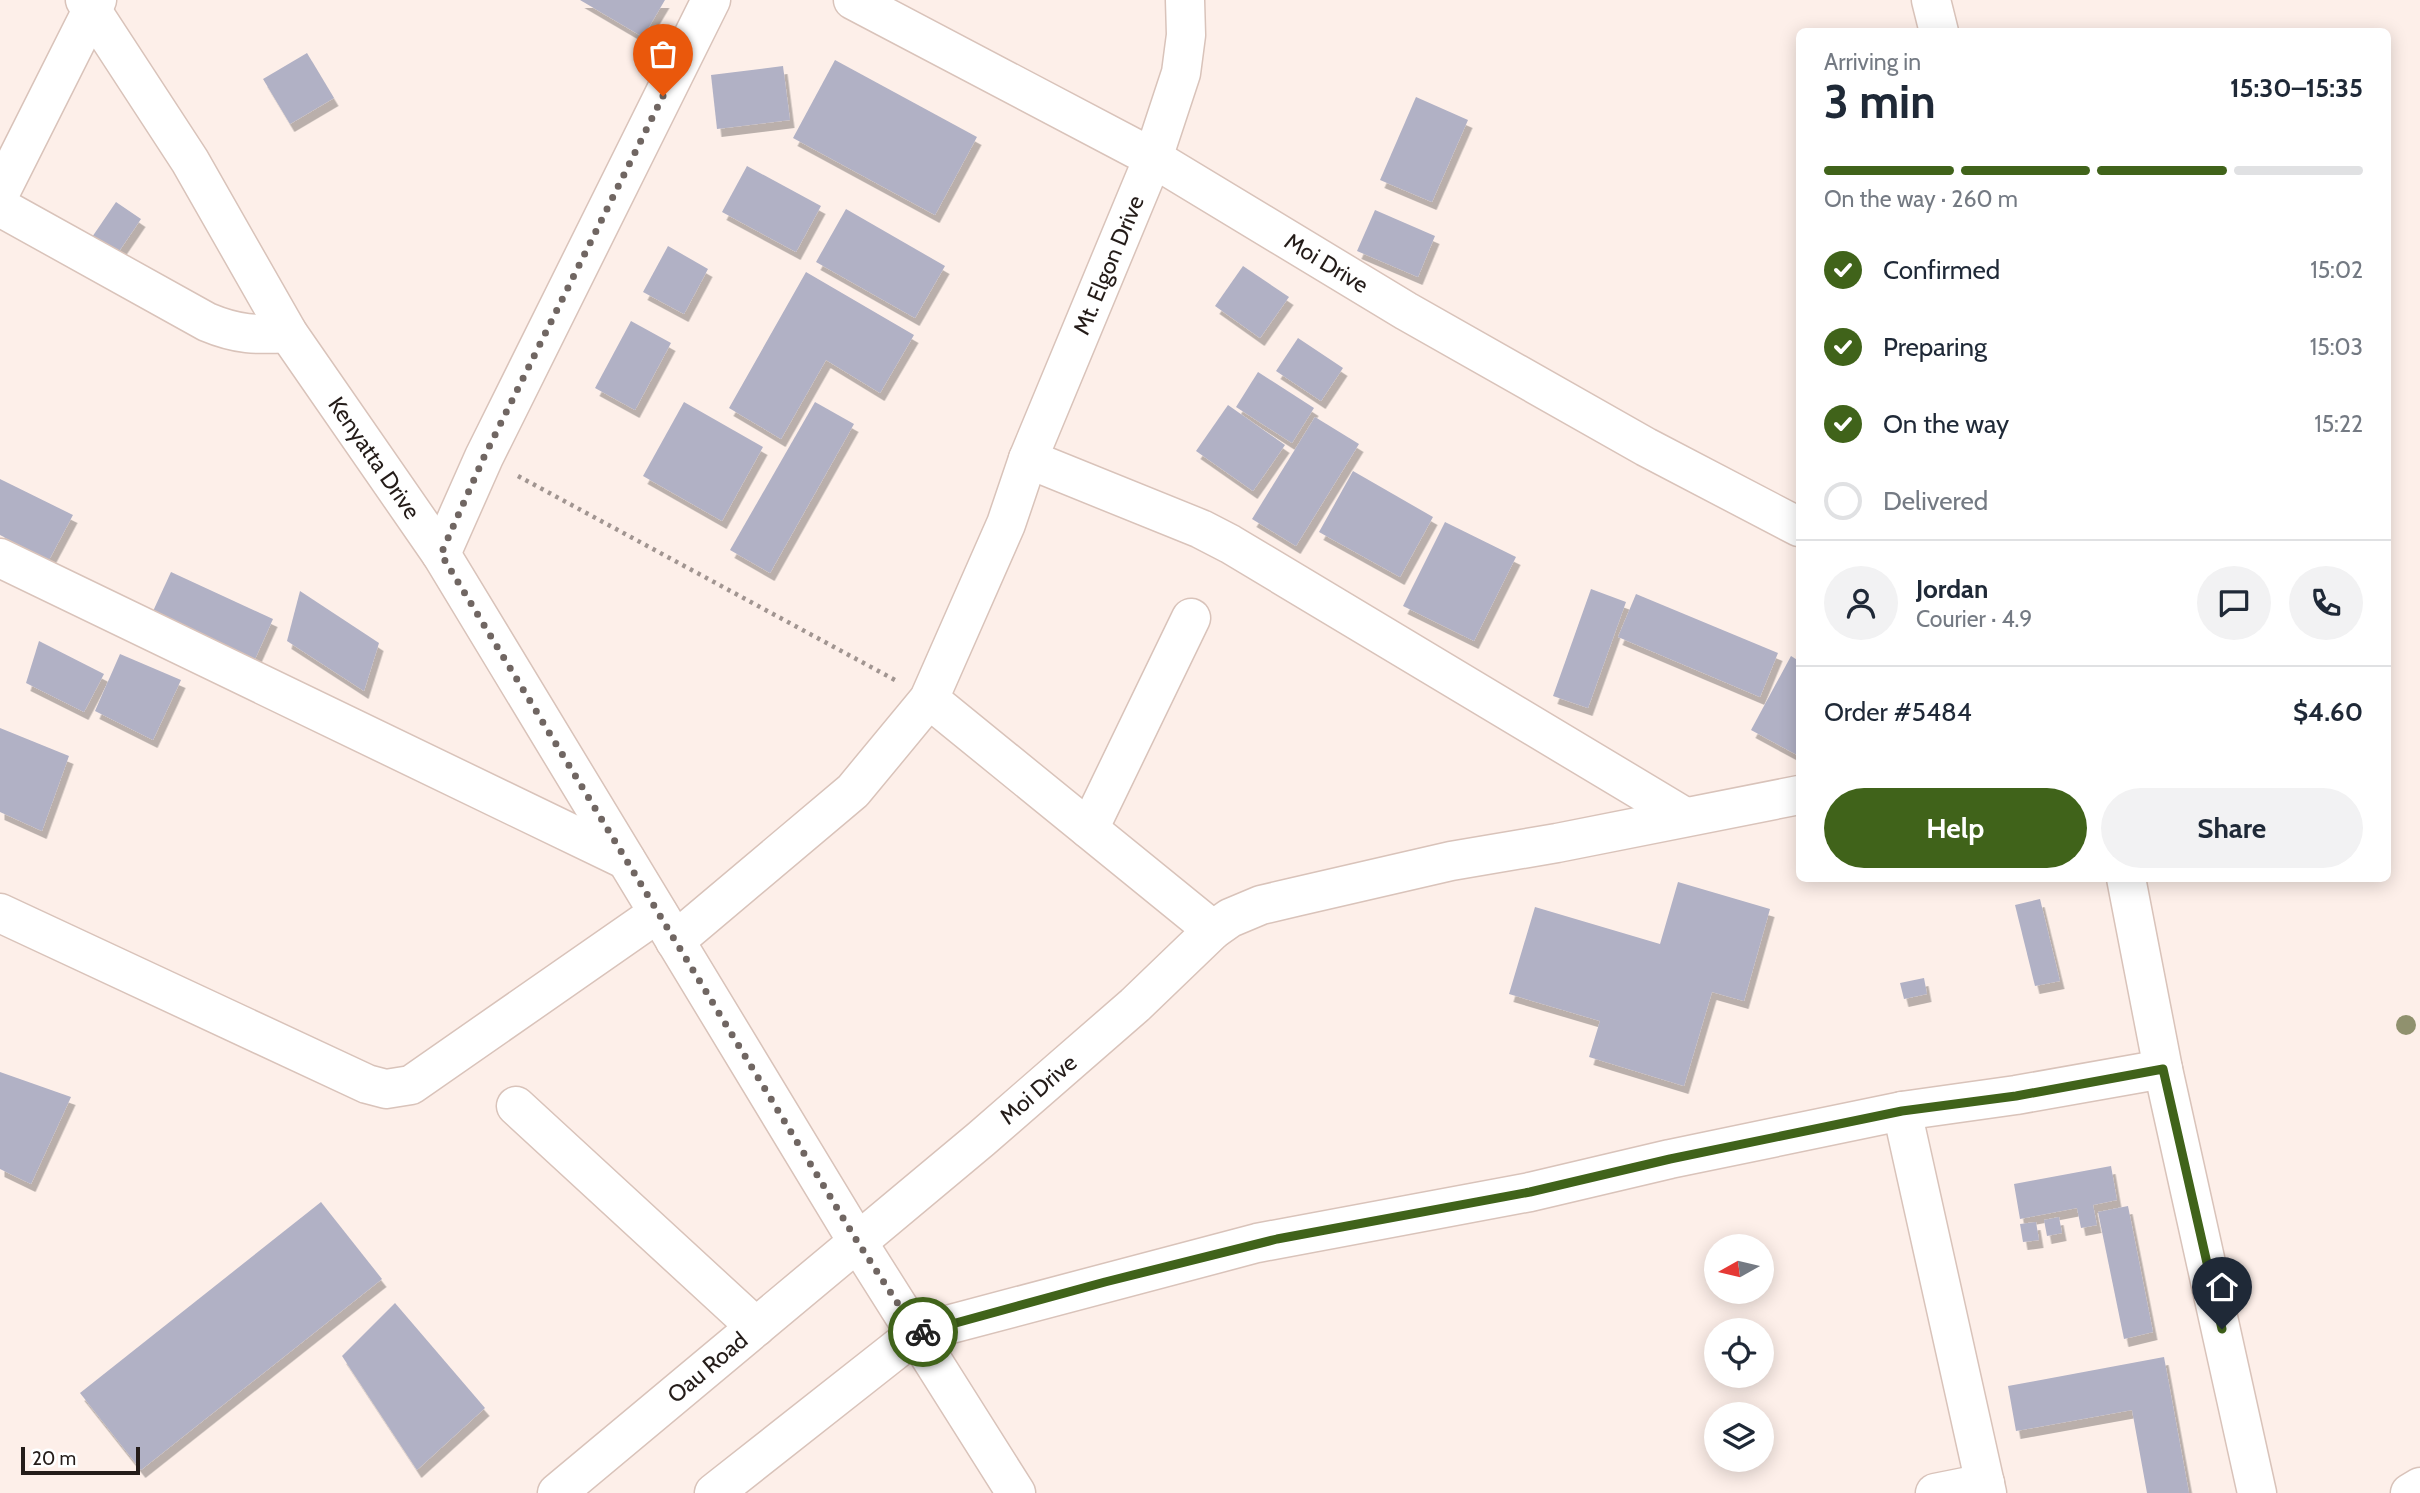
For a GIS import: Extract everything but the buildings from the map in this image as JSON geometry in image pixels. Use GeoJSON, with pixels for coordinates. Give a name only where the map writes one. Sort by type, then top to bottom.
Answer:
{"type":"FeatureCollection","features":[{"type":"Feature","properties":{"kind":"street"},"geometry":{"type":"LineString","coordinates":[[441,554],[484,457],[711,0]]}},
{"type":"Feature","properties":{"kind":"street","name":"Moi Drive"},"geometry":{"type":"LineString","coordinates":[[853,0],[1153,158],[1405,311],[1646,447],[1796,525]]}},
{"type":"Feature","properties":{"kind":"street","name":"Mt. Elgon Drive"},"geometry":{"type":"LineString","coordinates":[[0,913],[367,1084],[386,1089],[411,1085],[666,927],[853,791],[929,699],[1006,524],[1028,458],[1153,158],[1181,73],[1186,35],[1185,0]]}},
{"type":"Feature","properties":{"kind":"street"},"geometry":{"type":"LineString","coordinates":[[1931,0],[1938,28]]}},
{"type":"Feature","properties":{"kind":"street"},"geometry":{"type":"LineString","coordinates":[[0,193],[91,4]]}},
{"type":"Feature","properties":{"kind":"street","name":"Kenyatta Drive"},"geometry":{"type":"LineString","coordinates":[[91,4],[190,160],[288,333],[441,554],[857,1241],[1016,1493]]}},
{"type":"Feature","properties":{"kind":"street"},"geometry":{"type":"LineString","coordinates":[[0,208],[207,322],[231,332],[254,335],[288,333]]}},
{"type":"Feature","properties":{"kind":"street"},"geometry":{"type":"LineString","coordinates":[[1028,458],[1201,529],[1230,544],[1685,817]]}},
{"type":"Feature","properties":{"kind":"street"},"geometry":{"type":"LineString","coordinates":[[0,558],[626,860]]}},
{"type":"Feature","properties":{"kind":"street"},"geometry":{"type":"LineString","coordinates":[[1089,829],[1191,618]]}},
{"type":"Feature","properties":{"kind":"street"},"geometry":{"type":"LineString","coordinates":[[929,699],[1213,930]]}},
{"type":"Feature","properties":{"kind":"street","name":"Moi Drive"},"geometry":{"type":"LineString","coordinates":[[857,1241],[981,1139],[1125,1014],[1213,930],[1230,918],[1261,905],[1451,861],[1796,796]]}},
{"type":"Feature","properties":{"kind":"street"},"geometry":{"type":"LineString","coordinates":[[2127,882],[2163,1069],[2257,1493]]}},
{"type":"Feature","properties":{"kind":"street"},"geometry":{"type":"LineString","coordinates":[[714,1493],[917,1333],[1257,1243],[1530,1192],[1670,1159],[1902,1111],[2101,1082],[2163,1069]]}},
{"type":"Feature","properties":{"kind":"street"},"geometry":{"type":"LineString","coordinates":[[516,1106],[755,1327]]}},
{"type":"Feature","properties":{"kind":"street"},"geometry":{"type":"LineString","coordinates":[[1902,1111],[1986,1488],[1935,1493]]}},
{"type":"Feature","properties":{"kind":"street","name":"Oau Road"},"geometry":{"type":"LineString","coordinates":[[557,1493],[857,1241]]}},
{"type":"Feature","properties":{"kind":"street"},"geometry":{"type":"LineString","coordinates":[[2410,1493],[2420,1487]]}},
{"type":"Feature","properties":{"kind":"path"},"geometry":{"type":"LineString","coordinates":[[484,457],[929,699]]}},
{"type":"Feature","properties":{"kind":"way so far"},"geometry":{"type":"LineString","coordinates":[[663,96],[484,457],[441,554],[857,1241],[917,1333],[923,1332]]}},
{"type":"Feature","properties":{"kind":"route"},"geometry":{"type":"LineString","coordinates":[[923,1332],[1257,1243],[1530,1192],[1670,1159],[1902,1111],[2016,1096],[2163,1069],[2222,1329]]}}]}
